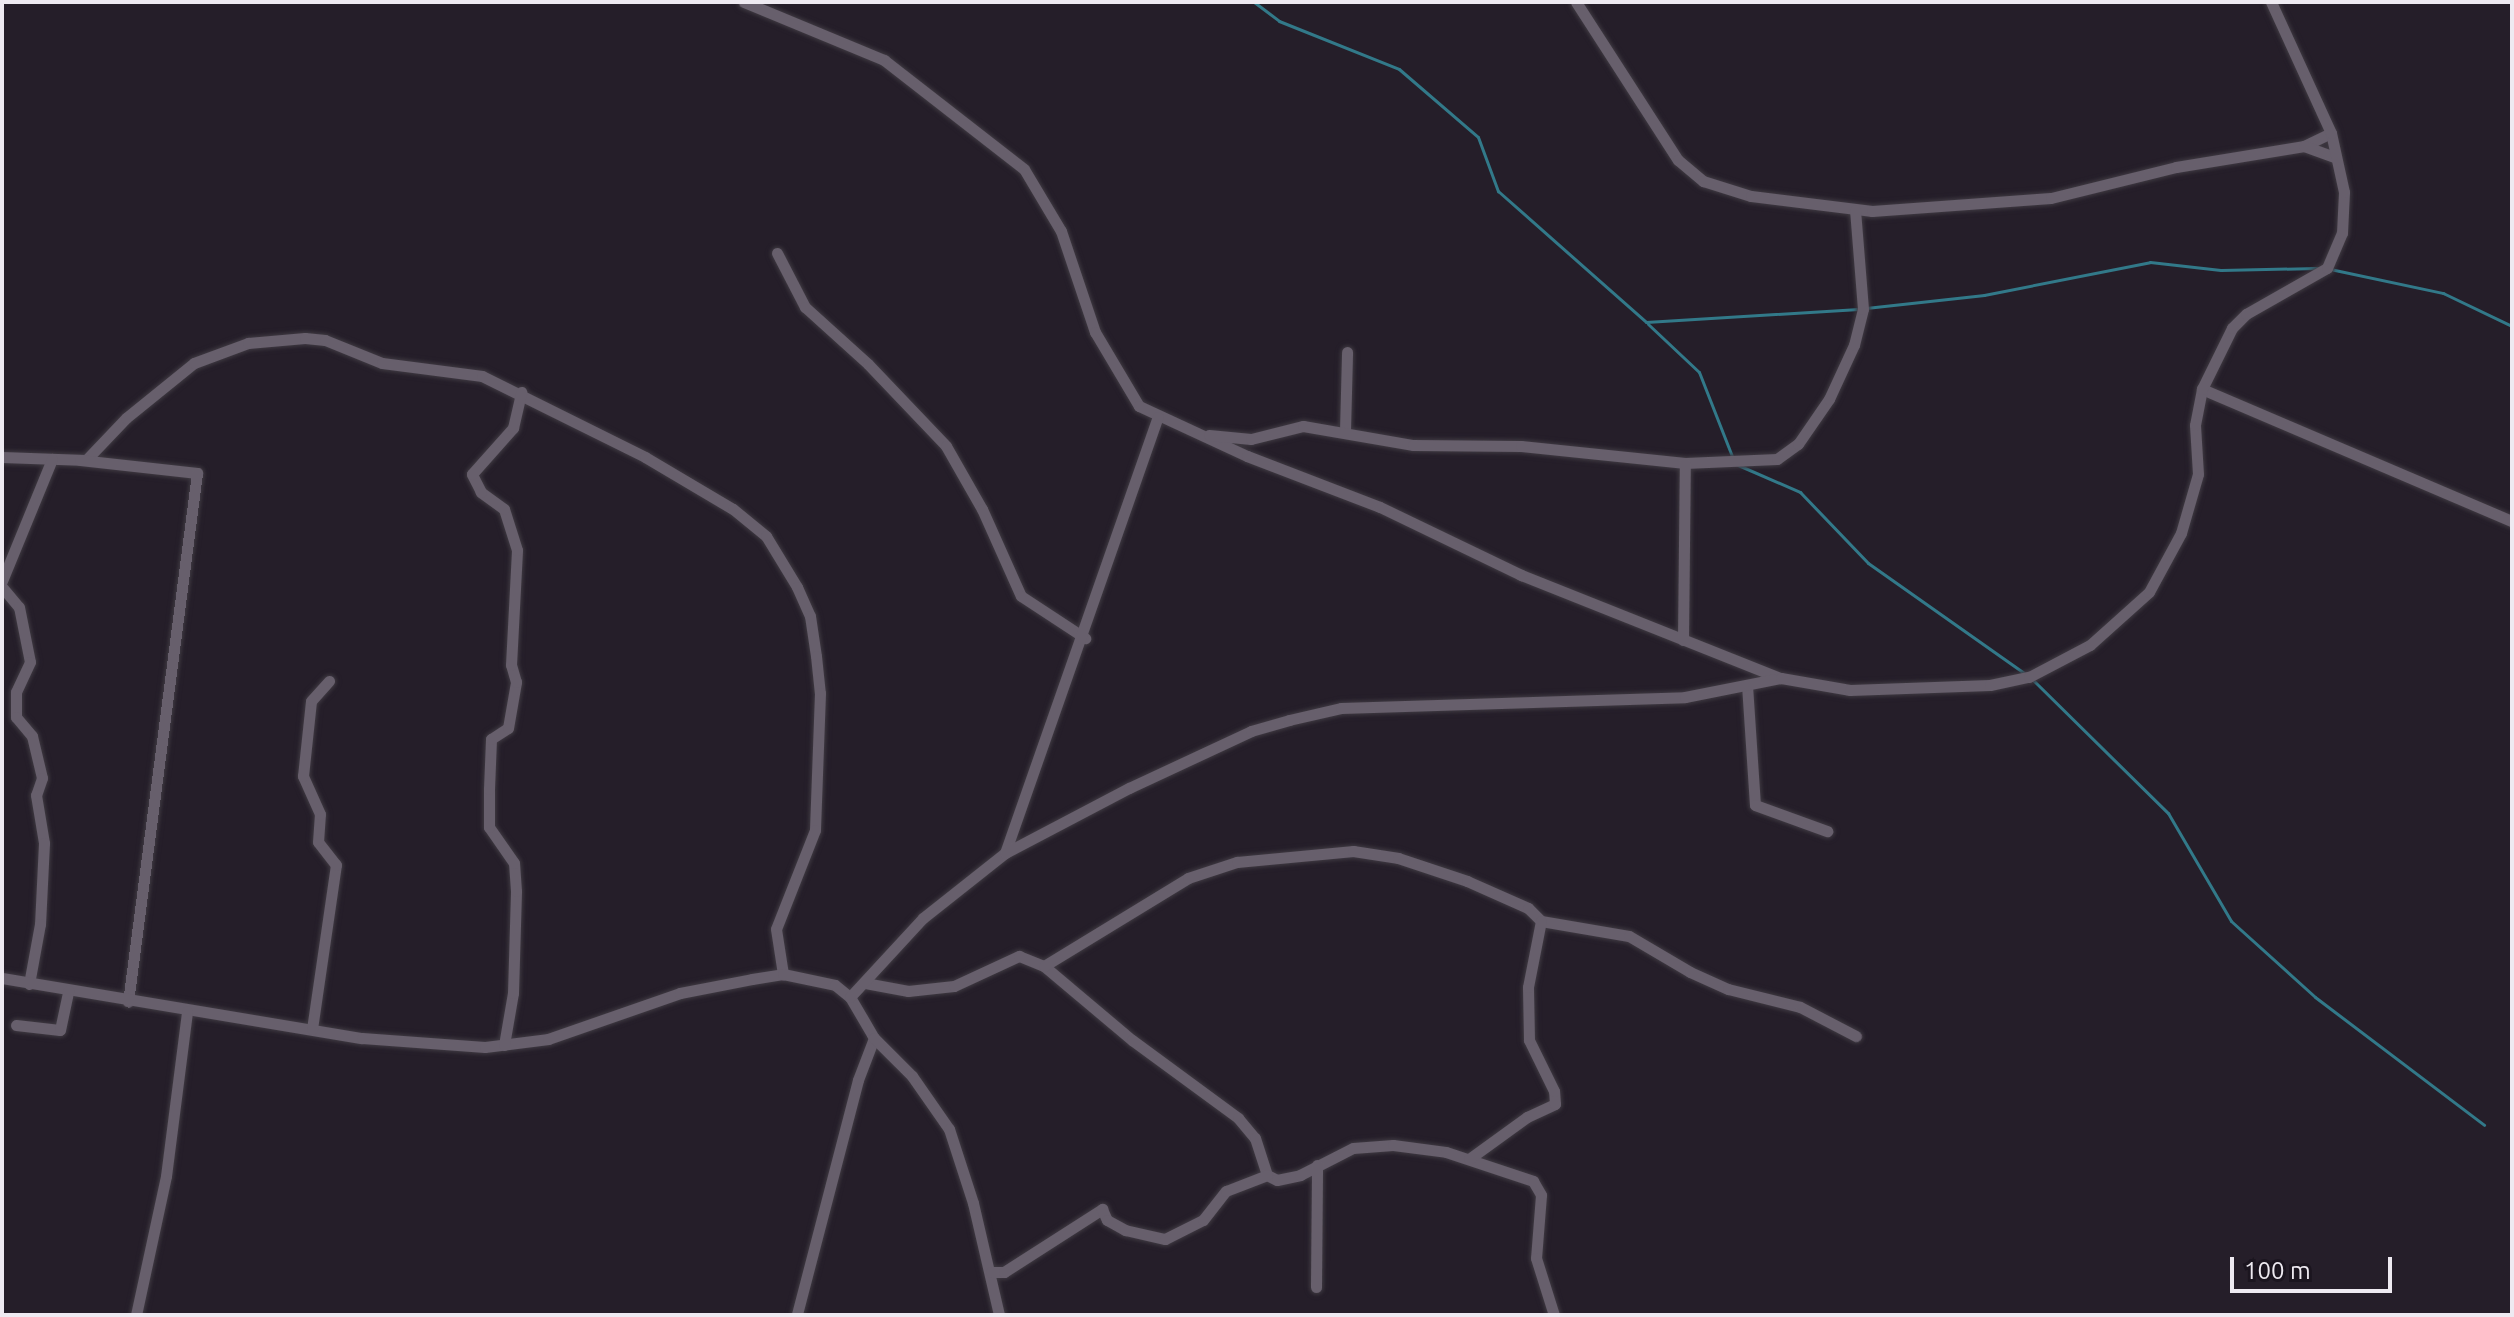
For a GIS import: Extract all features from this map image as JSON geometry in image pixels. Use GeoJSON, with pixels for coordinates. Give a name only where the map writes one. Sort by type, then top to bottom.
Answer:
{"type":"FeatureCollection","features":[{"type":"Feature","properties":{"kind":"street"},"geometry":{"type":"LineString","coordinates":[[744,2],[789,25],[884,60],[1024,169],[1061,231],[1095,332],[1114,369],[1139,406],[1163,420],[1325,484],[1521,575],[1683,640],[1781,678],[1850,690],[1990,685],[2029,677],[2090,645],[2149,592],[2181,533],[2198,474],[2195,425],[2202,389],[2232,328],[2246,314],[2327,268],[2346,211],[2331,133],[2271,2]]}},
{"type":"Feature","properties":{"kind":"street"},"geometry":{"type":"LineString","coordinates":[[1576,2],[1678,160],[1703,181],[1751,196],[1855,210],[2051,198],[2176,167],[2304,146],[2331,133]]}},
{"type":"Feature","properties":{"kind":"street"},"geometry":{"type":"LineString","coordinates":[[2304,146],[2335,157]]}},
{"type":"Feature","properties":{"kind":"street"},"geometry":{"type":"LineString","coordinates":[[1163,420],[1208,435],[1251,439],[1303,426],[1413,445],[1521,446],[1685,463],[1777,459],[1798,444],[1829,399],[1854,345],[1863,309],[1855,210]]}},
{"type":"Feature","properties":{"kind":"street"},"geometry":{"type":"LineString","coordinates":[[777,253],[805,307],[868,364],[946,446],[982,509],[1021,596],[1085,638]]}},
{"type":"Feature","properties":{"kind":"street"},"geometry":{"type":"LineString","coordinates":[[2,457],[86,460],[180,371],[207,356],[267,340],[325,340],[382,363],[482,376],[521,392],[733,509],[766,536],[797,587],[810,616],[820,693],[818,803],[807,859],[776,929],[783,974]]}},
{"type":"Feature","properties":{"kind":"street"},"geometry":{"type":"LineString","coordinates":[[1345,431],[1347,352]]}},
{"type":"Feature","properties":{"kind":"street"},"geometry":{"type":"LineString","coordinates":[[2202,389],[2512,521]]}},
{"type":"Feature","properties":{"kind":"street"},"geometry":{"type":"LineString","coordinates":[[504,1045],[513,993],[516,891],[514,863],[489,827],[489,789],[491,739],[508,728],[516,682],[511,665],[517,550],[504,509],[481,492],[472,474],[513,428],[521,392]]}},
{"type":"Feature","properties":{"kind":"street"},"geometry":{"type":"LineString","coordinates":[[1005,853],[1163,420]]}},
{"type":"Feature","properties":{"kind":"street"},"geometry":{"type":"LineString","coordinates":[[29,984],[40,924],[44,843],[36,795],[42,778],[32,736],[16,717],[16,692],[30,662],[19,607],[2,584],[52,459]]}},
{"type":"Feature","properties":{"kind":"street"},"geometry":{"type":"LineString","coordinates":[[80,460],[197,473],[128,1002]]}},
{"type":"Feature","properties":{"kind":"street"},"geometry":{"type":"LineString","coordinates":[[1683,640],[1685,463]]}},
{"type":"Feature","properties":{"kind":"street"},"geometry":{"type":"LineString","coordinates":[[850,997],[923,918],[1005,853],[1142,782],[1251,731],[1341,708],[1685,697],[1781,678]]}},
{"type":"Feature","properties":{"kind":"street"},"geometry":{"type":"LineString","coordinates":[[312,1029],[336,865],[318,842],[320,814],[303,776],[311,701],[329,681]]}},
{"type":"Feature","properties":{"kind":"street"},"geometry":{"type":"LineString","coordinates":[[1747,685],[1755,805],[1827,831]]}},
{"type":"Feature","properties":{"kind":"street"},"geometry":{"type":"LineString","coordinates":[[1044,966],[1188,878],[1237,862],[1318,851],[1398,858],[1467,881],[1528,908],[1541,921],[1629,936],[1690,972],[1728,989],[1800,1007],[1856,1036]]}},
{"type":"Feature","properties":{"kind":"street"},"geometry":{"type":"LineString","coordinates":[[1469,1159],[1527,1117],[1555,1104],[1554,1091],[1529,1040],[1528,987],[1541,921]]}},
{"type":"Feature","properties":{"kind":"street"},"geometry":{"type":"LineString","coordinates":[[865,983],[908,991],[954,986],[1019,956],[1044,966],[1132,1040],[1238,1118],[1255,1138],[1267,1175]]}},
{"type":"Feature","properties":{"kind":"street"},"geometry":{"type":"LineString","coordinates":[[2,978],[128,1002],[426,1045],[504,1045],[548,1039],[680,993],[783,974],[816,977],[850,997],[874,1038],[912,1076],[949,1129],[991,1272],[999,1315]]}},
{"type":"Feature","properties":{"kind":"street"},"geometry":{"type":"LineString","coordinates":[[16,1025],[60,1030],[68,991]]}},
{"type":"Feature","properties":{"kind":"street"},"geometry":{"type":"LineString","coordinates":[[136,1315],[166,1176],[187,1011]]}},
{"type":"Feature","properties":{"kind":"street"},"geometry":{"type":"LineString","coordinates":[[797,1315],[858,1080],[874,1038]]}},
{"type":"Feature","properties":{"kind":"street"},"geometry":{"type":"LineString","coordinates":[[991,1272],[1004,1272],[1102,1209],[1107,1220],[1125,1230],[1165,1239],[1203,1220],[1226,1191],[1267,1175],[1285,1180],[1372,1146],[1417,1147],[1469,1159],[1538,1185],[1536,1258],[1554,1315]]}},
{"type":"Feature","properties":{"kind":"street"},"geometry":{"type":"LineString","coordinates":[[1316,1287],[1317,1165]]}},
{"type":"Feature","properties":{"kind":"waterway"},"geometry":{"type":"LineString","coordinates":[[1254,2],[1279,21],[1399,69],[1478,137],[1498,191],[1646,322],[1859,309]]}},
{"type":"Feature","properties":{"kind":"waterway"},"geometry":{"type":"LineString","coordinates":[[1866,308],[1984,295],[2150,262],[2221,270],[2318,268]]}},
{"type":"Feature","properties":{"kind":"waterway"},"geometry":{"type":"LineString","coordinates":[[2330,269],[2443,293],[2512,326]]}},
{"type":"Feature","properties":{"kind":"waterway"},"geometry":{"type":"LineString","coordinates":[[1648,324],[1699,372],[1732,456]]}},
{"type":"Feature","properties":{"kind":"waterway"},"geometry":{"type":"LineString","coordinates":[[1738,465],[1800,492],[1868,563],[2024,673]]}},
{"type":"Feature","properties":{"kind":"waterway"},"geometry":{"type":"LineString","coordinates":[[2033,680],[2168,813],[2231,921],[2315,997],[2484,1125]]}}]}
